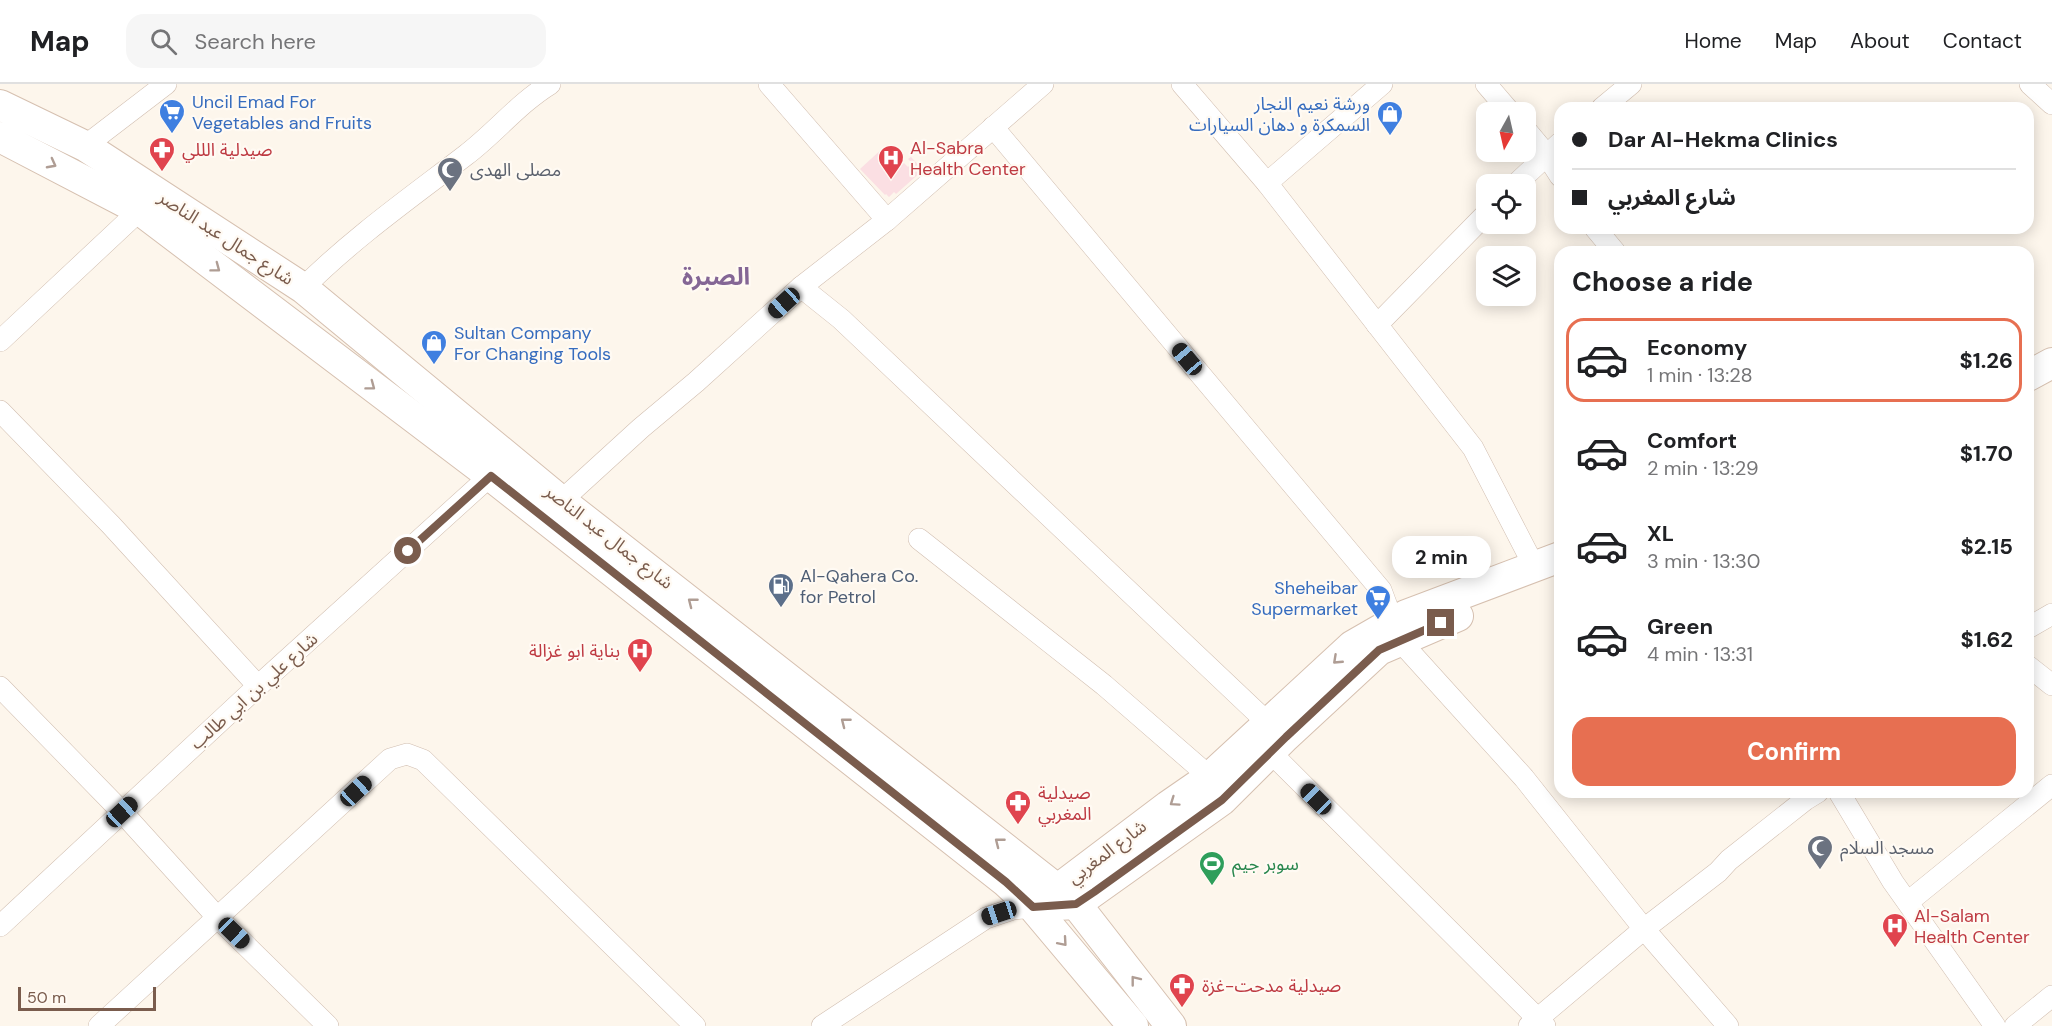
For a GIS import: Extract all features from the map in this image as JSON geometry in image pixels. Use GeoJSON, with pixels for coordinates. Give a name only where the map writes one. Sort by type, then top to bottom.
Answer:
{"type":"FeatureCollection","features":[{"type":"Feature","properties":{"kind":"main road","name":"شارع جمال عبد الناصر"},"geometry":{"type":"LineString","coordinates":[[0,105],[85,146],[303,288],[500,467],[960,846],[1056,901],[1171,1026]]}},
{"type":"Feature","properties":{"kind":"main road","name":"شارع جمال عبد الناصر"},"geometry":{"type":"LineString","coordinates":[[0,137],[140,210],[500,467],[561,501],[1031,867],[1056,901],[1133,1026]]}},
{"type":"Feature","properties":{"kind":"main road"},"geometry":{"type":"LineString","coordinates":[[2034,373],[2052,363]]}},
{"type":"Feature","properties":{"kind":"main road"},"geometry":{"type":"LineString","coordinates":[[2034,393],[2052,384]]}},
{"type":"Feature","properties":{"kind":"main road","name":"شارع المغربي"},"geometry":{"type":"LineString","coordinates":[[1056,901],[1150,819],[1210,777],[1352,646],[1397,632],[1551,565]]}},
{"type":"Feature","properties":{"kind":"main road","name":"شارع المغربي"},"geometry":{"type":"LineString","coordinates":[[1056,901],[1222,800],[1397,632]]}},
{"type":"Feature","properties":{"kind":"street"},"geometry":{"type":"LineString","coordinates":[[85,146],[165,84]]}},
{"type":"Feature","properties":{"kind":"street"},"geometry":{"type":"LineString","coordinates":[[303,288],[346,247],[408,197],[468,154],[550,84]]}},
{"type":"Feature","properties":{"kind":"street"},"geometry":{"type":"LineString","coordinates":[[769,84],[887,220]]}},
{"type":"Feature","properties":{"kind":"street"},"geometry":{"type":"LineString","coordinates":[[561,501],[801,287],[887,220],[1043,84]]}},
{"type":"Feature","properties":{"kind":"street"},"geometry":{"type":"LineString","coordinates":[[1182,84],[1268,183],[1473,448],[1551,565]]}},
{"type":"Feature","properties":{"kind":"street"},"geometry":{"type":"LineString","coordinates":[[1268,183],[1382,84]]}},
{"type":"Feature","properties":{"kind":"street"},"geometry":{"type":"LineString","coordinates":[[1486,84],[1501,102]]}},
{"type":"Feature","properties":{"kind":"street"},"geometry":{"type":"LineString","coordinates":[[1609,102],[1631,84]]}},
{"type":"Feature","properties":{"kind":"street"},"geometry":{"type":"LineString","coordinates":[[2030,84],[2052,104]]}},
{"type":"Feature","properties":{"kind":"street"},"geometry":{"type":"LineString","coordinates":[[993,127],[1381,590],[1397,632],[1524,778],[1644,929],[1728,1026]]}},
{"type":"Feature","properties":{"kind":"street"},"geometry":{"type":"LineString","coordinates":[[1526,174],[1553,148],[1536,137]]}},
{"type":"Feature","properties":{"kind":"street"},"geometry":{"type":"LineString","coordinates":[[0,341],[140,210]]}},
{"type":"Feature","properties":{"kind":"street"},"geometry":{"type":"LineString","coordinates":[[1377,325],[1476,224]]}},
{"type":"Feature","properties":{"kind":"street"},"geometry":{"type":"LineString","coordinates":[[1600,234],[1610,246]]}},
{"type":"Feature","properties":{"kind":"street"},"geometry":{"type":"LineString","coordinates":[[801,287],[841,319],[1269,724]]}},
{"type":"Feature","properties":{"kind":"street"},"geometry":{"type":"LineString","coordinates":[[0,411],[111,525],[258,686]]}},
{"type":"Feature","properties":{"kind":"street","name":"شارع علي بن ابي طالب"},"geometry":{"type":"LineString","coordinates":[[0,926],[258,686],[500,467]]}},
{"type":"Feature","properties":{"kind":"street"},"geometry":{"type":"LineString","coordinates":[[919,539],[1104,685],[1210,777]]}},
{"type":"Feature","properties":{"kind":"street"},"geometry":{"type":"LineString","coordinates":[[2034,624],[2052,614]]}},
{"type":"Feature","properties":{"kind":"street"},"geometry":{"type":"LineString","coordinates":[[2034,671],[2052,685]]}},
{"type":"Feature","properties":{"kind":"street"},"geometry":{"type":"LineString","coordinates":[[0,687],[122,812],[218,918],[328,1026]]}},
{"type":"Feature","properties":{"kind":"street"},"geometry":{"type":"LineString","coordinates":[[1271,753],[1537,1024],[1644,929],[1808,798]]}},
{"type":"Feature","properties":{"kind":"street"},"geometry":{"type":"LineString","coordinates":[[99,1026],[390,759],[407,754],[423,760],[695,1026]]}},
{"type":"Feature","properties":{"kind":"street"},"geometry":{"type":"LineString","coordinates":[[1908,902],[2052,785]]}},
{"type":"Feature","properties":{"kind":"street"},"geometry":{"type":"LineString","coordinates":[[1843,798],[1917,918],[1995,1026]]}},
{"type":"Feature","properties":{"kind":"street"},"geometry":{"type":"LineString","coordinates":[[822,1026],[986,918],[1012,909],[1056,901]]}},
{"type":"Feature","properties":{"kind":"street"},"geometry":{"type":"LineString","coordinates":[[2015,1026],[2052,996]]}},
{"type":"Feature","properties":{"kind":"shaded area","name":"Al-Sabra Health Center"},"geometry":{"type":"Polygon","coordinates":[[[884,147],[900,166],[904,163],[908,167],[912,163],[908,159],[911,157],[923,170],[896,194],[894,192],[889,197],[860,169],[884,147]]]}},
{"type":"Feature","properties":{"kind":"place","name":"Uncil Emad For Vegetables and Fruits"},"geometry":{"type":"Point","coordinates":[172,135]}},
{"type":"Feature","properties":{"kind":"place","name":"ورشة نعيم النجار السمكرة و دهان السيارات"},"geometry":{"type":"Point","coordinates":[1390,137]}},
{"type":"Feature","properties":{"kind":"place","name":"صيدلية الللي"},"geometry":{"type":"Point","coordinates":[162,173]}},
{"type":"Feature","properties":{"kind":"place","name":"Al-Sabra Health Center"},"geometry":{"type":"Point","coordinates":[891,181]}},
{"type":"Feature","properties":{"kind":"place","name":"مصلى الهدى"},"geometry":{"type":"Point","coordinates":[450,193]}},
{"type":"Feature","properties":{"kind":"place","name":"Sultan Company For Changing Tools"},"geometry":{"type":"Point","coordinates":[434,366]}},
{"type":"Feature","properties":{"kind":"place","name":"Al-Qahera Co. for Petrol"},"geometry":{"type":"Point","coordinates":[781,609]}},
{"type":"Feature","properties":{"kind":"place","name":"Sheheibar Supermarket"},"geometry":{"type":"Point","coordinates":[1378,621]}},
{"type":"Feature","properties":{"kind":"place","name":"بناية ابو غزالة"},"geometry":{"type":"Point","coordinates":[640,674]}},
{"type":"Feature","properties":{"kind":"place","name":"صيدلية المغربي"},"geometry":{"type":"Point","coordinates":[1018,826]}},
{"type":"Feature","properties":{"kind":"place","name":"مسجد السلام"},"geometry":{"type":"Point","coordinates":[1820,871]}},
{"type":"Feature","properties":{"kind":"place","name":"سوبر جيم"},"geometry":{"type":"Point","coordinates":[1212,887]}},
{"type":"Feature","properties":{"kind":"place","name":"Al-Salam Health Center"},"geometry":{"type":"Point","coordinates":[1895,949]}},
{"type":"Feature","properties":{"kind":"place","name":"صيدلية مدحت-غزة"},"geometry":{"type":"Point","coordinates":[1182,1009]}},
{"type":"Feature","properties":{"kind":"district","name":"الصبرة"},"geometry":{"type":"Point","coordinates":[716,277]}},
{"type":"Feature","properties":{"kind":"route"},"geometry":{"type":"LineString","coordinates":[[408,551],[491,476],[1006,882],[1033,907],[1076,904],[1094,892],[1222,800],[1379,650],[1441,623]]}}]}
